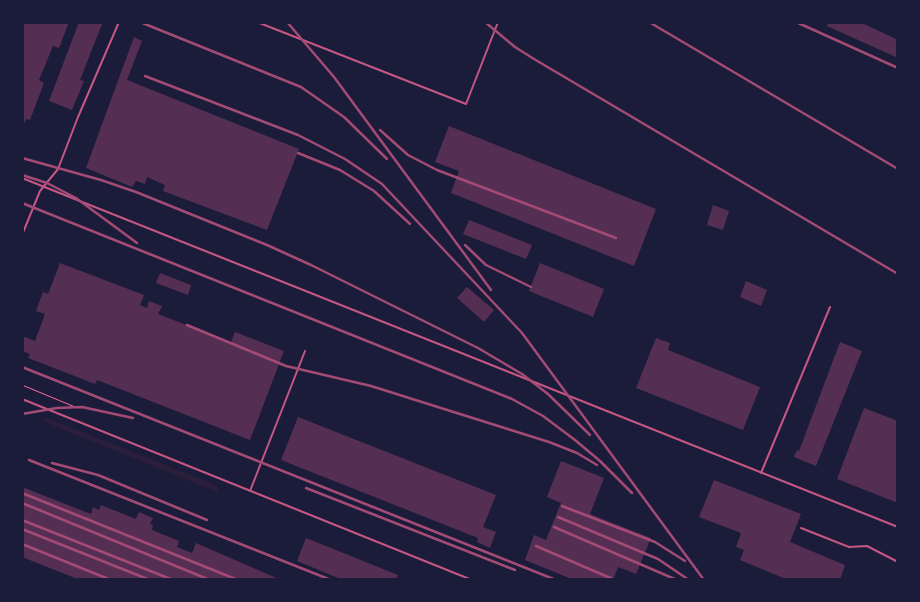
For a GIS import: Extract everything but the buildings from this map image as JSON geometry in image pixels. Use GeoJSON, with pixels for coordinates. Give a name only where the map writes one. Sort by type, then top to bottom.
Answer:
{"type":"FeatureCollection","features":[{"type":"Feature","properties":{"kind":"lane"},"geometry":{"type":"LineString","coordinates":[[22,235],[43,187],[58,169],[119,22]]}},
{"type":"Feature","properties":{"kind":"lane"},"geometry":{"type":"LineString","coordinates":[[257,22],[466,104],[498,22]]}},
{"type":"Feature","properties":{"kind":"lane"},"geometry":{"type":"LineString","coordinates":[[22,178],[898,527]]}},
{"type":"Feature","properties":{"kind":"lane"},"geometry":{"type":"LineString","coordinates":[[761,474],[830,307]]}},
{"type":"Feature","properties":{"kind":"lane"},"geometry":{"type":"LineString","coordinates":[[250,491],[305,351]]}},
{"type":"Feature","properties":{"kind":"lane"},"geometry":{"type":"LineString","coordinates":[[22,400],[472,580]]}},
{"type":"Feature","properties":{"kind":"lane"},"geometry":{"type":"LineString","coordinates":[[801,528],[853,548],[867,546],[898,562]]}},
{"type":"Feature","properties":{"kind":"path"},"geometry":{"type":"LineString","coordinates":[[22,385],[75,407]]}},
{"type":"Feature","properties":{"kind":"shaded area"},"geometry":{"type":"Polygon","coordinates":[[[50,419],[216,485],[219,493],[42,421],[50,419]]]}},
{"type":"Feature","properties":{"kind":"railway"},"geometry":{"type":"LineString","coordinates":[[140,22],[301,87],[344,117],[387,159]]}},
{"type":"Feature","properties":{"kind":"railway"},"geometry":{"type":"LineString","coordinates":[[287,22],[334,77],[491,290]]}},
{"type":"Feature","properties":{"kind":"railway"},"geometry":{"type":"LineString","coordinates":[[485,22],[515,47],[534,59],[898,274]]}},
{"type":"Feature","properties":{"kind":"railway"},"geometry":{"type":"LineString","coordinates":[[649,22],[898,169]]}},
{"type":"Feature","properties":{"kind":"railway"},"geometry":{"type":"LineString","coordinates":[[796,22],[898,68]]}},
{"type":"Feature","properties":{"kind":"railway"},"geometry":{"type":"LineString","coordinates":[[145,76],[298,135],[345,159],[382,184],[522,333],[704,580]]}},
{"type":"Feature","properties":{"kind":"railway"},"geometry":{"type":"LineString","coordinates":[[380,130],[408,155],[437,170],[616,238]]}},
{"type":"Feature","properties":{"kind":"railway"},"geometry":{"type":"LineString","coordinates":[[298,153],[340,170],[374,191],[410,224]]}},
{"type":"Feature","properties":{"kind":"railway"},"geometry":{"type":"LineString","coordinates":[[22,158],[136,192],[267,245],[311,265],[478,348],[522,374],[548,394],[590,435]]}},
{"type":"Feature","properties":{"kind":"railway"},"geometry":{"type":"LineString","coordinates":[[22,175],[47,183],[76,198],[137,243]]}},
{"type":"Feature","properties":{"kind":"railway"},"geometry":{"type":"LineString","coordinates":[[22,203],[512,399],[543,416],[575,440],[600,461],[632,493]]}},
{"type":"Feature","properties":{"kind":"railway"},"geometry":{"type":"LineString","coordinates":[[465,245],[486,265],[531,287]]}},
{"type":"Feature","properties":{"kind":"railway"},"geometry":{"type":"LineString","coordinates":[[187,325],[286,366],[371,386],[549,442],[577,453],[597,465]]}},
{"type":"Feature","properties":{"kind":"railway"},"geometry":{"type":"LineString","coordinates":[[22,367],[556,580]]}},
{"type":"Feature","properties":{"kind":"railway"},"geometry":{"type":"LineString","coordinates":[[22,414],[57,408],[82,407],[133,418]]}},
{"type":"Feature","properties":{"kind":"railway"},"geometry":{"type":"LineString","coordinates":[[29,460],[331,580]]}},
{"type":"Feature","properties":{"kind":"railway"},"geometry":{"type":"LineString","coordinates":[[52,463],[98,475],[207,520]]}},
{"type":"Feature","properties":{"kind":"railway"},"geometry":{"type":"LineString","coordinates":[[306,488],[515,570]]}},
{"type":"Feature","properties":{"kind":"railway"},"geometry":{"type":"LineString","coordinates":[[22,493],[238,580]]}},
{"type":"Feature","properties":{"kind":"railway"},"geometry":{"type":"LineString","coordinates":[[22,503],[210,580]]}},
{"type":"Feature","properties":{"kind":"railway"},"geometry":{"type":"LineString","coordinates":[[562,506],[655,542],[685,561]]}},
{"type":"Feature","properties":{"kind":"railway"},"geometry":{"type":"LineString","coordinates":[[558,517],[658,559],[689,580]]}},
{"type":"Feature","properties":{"kind":"railway"},"geometry":{"type":"LineString","coordinates":[[22,520],[173,580]]}},
{"type":"Feature","properties":{"kind":"railway"},"geometry":{"type":"LineString","coordinates":[[554,527],[677,580]]}},
{"type":"Feature","properties":{"kind":"railway"},"geometry":{"type":"LineString","coordinates":[[22,529],[150,580]]}},
{"type":"Feature","properties":{"kind":"railway"},"geometry":{"type":"LineString","coordinates":[[22,544],[111,580]]}},
{"type":"Feature","properties":{"kind":"railway"},"geometry":{"type":"LineString","coordinates":[[536,546],[615,580]]}}]}
